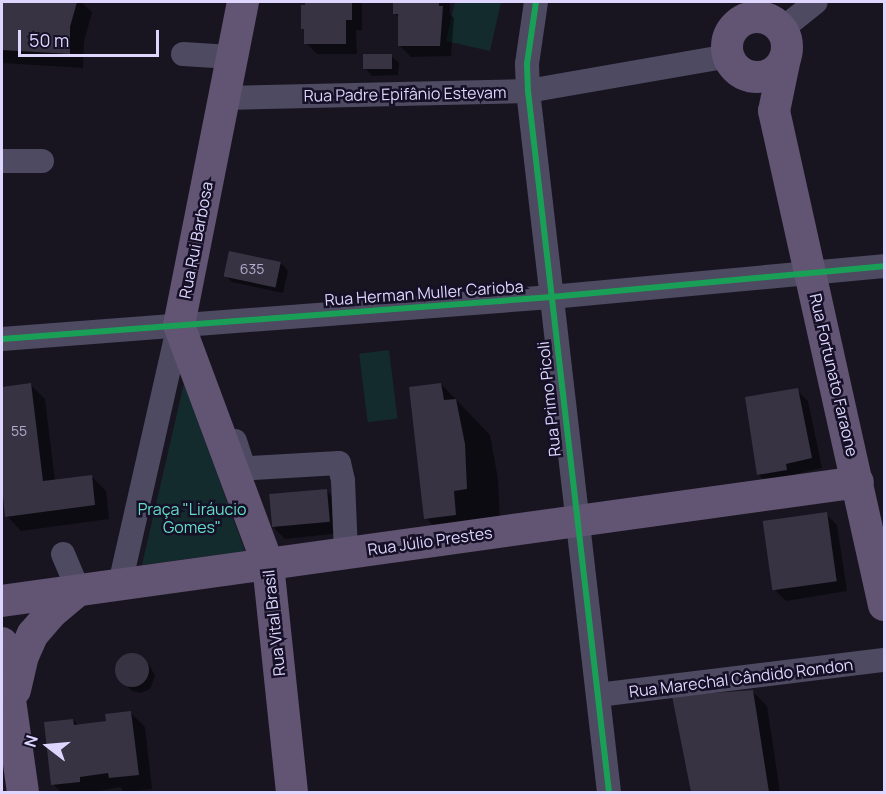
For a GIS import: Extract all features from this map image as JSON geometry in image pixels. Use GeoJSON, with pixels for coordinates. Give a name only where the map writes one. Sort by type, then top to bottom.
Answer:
{"type":"FeatureCollection","features":[{"type":"Feature","properties":{"kind":"main road","name":"Rua Rui Barbosa"},"geometry":{"type":"LineString","coordinates":[[179,325],[243,2]]}},
{"type":"Feature","properties":{"kind":"main road"},"geometry":{"type":"LineString","coordinates":[[737,2],[730,53],[774,111]]}},
{"type":"Feature","properties":{"kind":"main road"},"geometry":{"type":"LineString","coordinates":[[730,53],[739,22],[757,16],[776,28]]}},
{"type":"Feature","properties":{"kind":"main road"},"geometry":{"type":"LineString","coordinates":[[730,53],[747,75],[765,76],[781,66],[776,28]]}},
{"type":"Feature","properties":{"kind":"main road"},"geometry":{"type":"LineString","coordinates":[[774,111],[776,28]]}},
{"type":"Feature","properties":{"kind":"main road","name":"Rua Fortunato Faraone"},"geometry":{"type":"LineString","coordinates":[[774,111],[885,605]]}},
{"type":"Feature","properties":{"kind":"main road","name":"Rua Vital Brasil"},"geometry":{"type":"LineString","coordinates":[[179,325],[268,564],[292,792]]}},
{"type":"Feature","properties":{"kind":"main road","name":"Rua Júlio Prestes"},"geometry":{"type":"LineString","coordinates":[[2,601],[858,482]]}},
{"type":"Feature","properties":{"kind":"main road"},"geometry":{"type":"LineString","coordinates":[[13,709],[18,670],[27,646],[42,622],[78,590]]}},
{"type":"Feature","properties":{"kind":"main road"},"geometry":{"type":"LineString","coordinates":[[2,643],[23,792]]}},
{"type":"Feature","properties":{"kind":"street","name":"Rua Primo Picoli"},"geometry":{"type":"LineString","coordinates":[[536,2],[527,64],[528,91],[609,792]]}},
{"type":"Feature","properties":{"kind":"street"},"geometry":{"type":"LineString","coordinates":[[776,28],[816,2]]}},
{"type":"Feature","properties":{"kind":"street","name":"Rua Padre Epifânio Estevam"},"geometry":{"type":"LineString","coordinates":[[224,98],[528,91],[730,53]]}},
{"type":"Feature","properties":{"kind":"street"},"geometry":{"type":"LineString","coordinates":[[183,54],[231,57]]}},
{"type":"Feature","properties":{"kind":"street"},"geometry":{"type":"LineString","coordinates":[[2,161],[42,161]]}},
{"type":"Feature","properties":{"kind":"street","name":"Rua Herman Muller Carioba"},"geometry":{"type":"LineString","coordinates":[[2,339],[551,297],[885,266]]}},
{"type":"Feature","properties":{"kind":"street","name":"Rua Rui Barbosa"},"geometry":{"type":"LineString","coordinates":[[120,584],[179,325]]}},
{"type":"Feature","properties":{"kind":"street"},"geometry":{"type":"LineString","coordinates":[[231,423],[243,466],[252,468],[339,463],[343,481],[346,553]]}},
{"type":"Feature","properties":{"kind":"street"},"geometry":{"type":"LineString","coordinates":[[63,554],[78,590]]}},
{"type":"Feature","properties":{"kind":"street","name":"Rua Marechal Cândido Rondon"},"geometry":{"type":"LineString","coordinates":[[598,695],[885,660]]}},
{"type":"Feature","properties":{"kind":"green space"},"geometry":{"type":"Polygon","coordinates":[[[455,2],[501,2],[490,51],[446,41],[455,2]]]}},
{"type":"Feature","properties":{"kind":"green space"},"geometry":{"type":"Polygon","coordinates":[[[389,350],[397,418],[368,422],[359,354],[389,350]]]}},
{"type":"Feature","properties":{"kind":"green space","name":"Praça \"Liráucio Gomes\""},"geometry":{"type":"Polygon","coordinates":[[[184,383],[245,551],[142,565],[184,383]]]}},
{"type":"Feature","properties":{"kind":"building"},"geometry":{"type":"Polygon","coordinates":[[[2,2],[77,2],[70,27],[70,54],[2,50],[2,2]]]}},
{"type":"Feature","properties":{"kind":"building"},"geometry":{"type":"Polygon","coordinates":[[[305,2],[352,2],[352,20],[346,20],[346,44],[304,44],[304,29],[301,29],[301,5],[305,5],[305,2]]]}},
{"type":"Feature","properties":{"kind":"building"},"geometry":{"type":"Polygon","coordinates":[[[393,2],[439,2],[439,6],[443,6],[440,46],[398,46],[398,14],[393,14],[393,2]]]}},
{"type":"Feature","properties":{"kind":"building"},"geometry":{"type":"Polygon","coordinates":[[[363,54],[392,54],[392,69],[363,69],[363,54]]]}},
{"type":"Feature","properties":{"kind":"building"},"geometry":{"type":"Polygon","coordinates":[[[229,251],[281,262],[275,287],[224,276],[229,251]]]}},
{"type":"Feature","properties":{"kind":"building"},"geometry":{"type":"Polygon","coordinates":[[[31,383],[43,481],[92,475],[95,505],[5,517],[2,484],[2,387],[31,383]]]}},
{"type":"Feature","properties":{"kind":"building"},"geometry":{"type":"Polygon","coordinates":[[[441,383],[444,400],[456,399],[465,444],[467,489],[454,491],[456,515],[424,519],[409,387],[441,383]]]}},
{"type":"Feature","properties":{"kind":"building"},"geometry":{"type":"Polygon","coordinates":[[[798,388],[812,458],[786,464],[787,470],[757,475],[745,397],[798,388]]]}},
{"type":"Feature","properties":{"kind":"building"},"geometry":{"type":"Polygon","coordinates":[[[327,489],[330,522],[272,527],[269,494],[327,489]]]}},
{"type":"Feature","properties":{"kind":"building"},"geometry":{"type":"Polygon","coordinates":[[[827,512],[837,581],[772,590],[763,521],[827,512]]]}},
{"type":"Feature","properties":{"kind":"building"},"geometry":{"type":"Polygon","coordinates":[[[132,653],[144,658],[149,670],[144,682],[132,687],[120,682],[115,670],[120,658],[132,653]]]}},
{"type":"Feature","properties":{"kind":"building"},"geometry":{"type":"Polygon","coordinates":[[[753,690],[769,792],[691,792],[672,696],[753,690]]]}},
{"type":"Feature","properties":{"kind":"building"},"geometry":{"type":"Polygon","coordinates":[[[131,711],[139,775],[109,778],[108,773],[80,777],[80,782],[51,785],[44,722],[73,719],[74,725],[106,721],[105,714],[131,711]]]}},
{"type":"Feature","properties":{"kind":"cycle path"},"geometry":{"type":"LineString","coordinates":[[536,2],[527,64],[528,91],[609,792]]}},
{"type":"Feature","properties":{"kind":"cycle path"},"geometry":{"type":"LineString","coordinates":[[2,339],[551,297],[884,266]]}}]}
